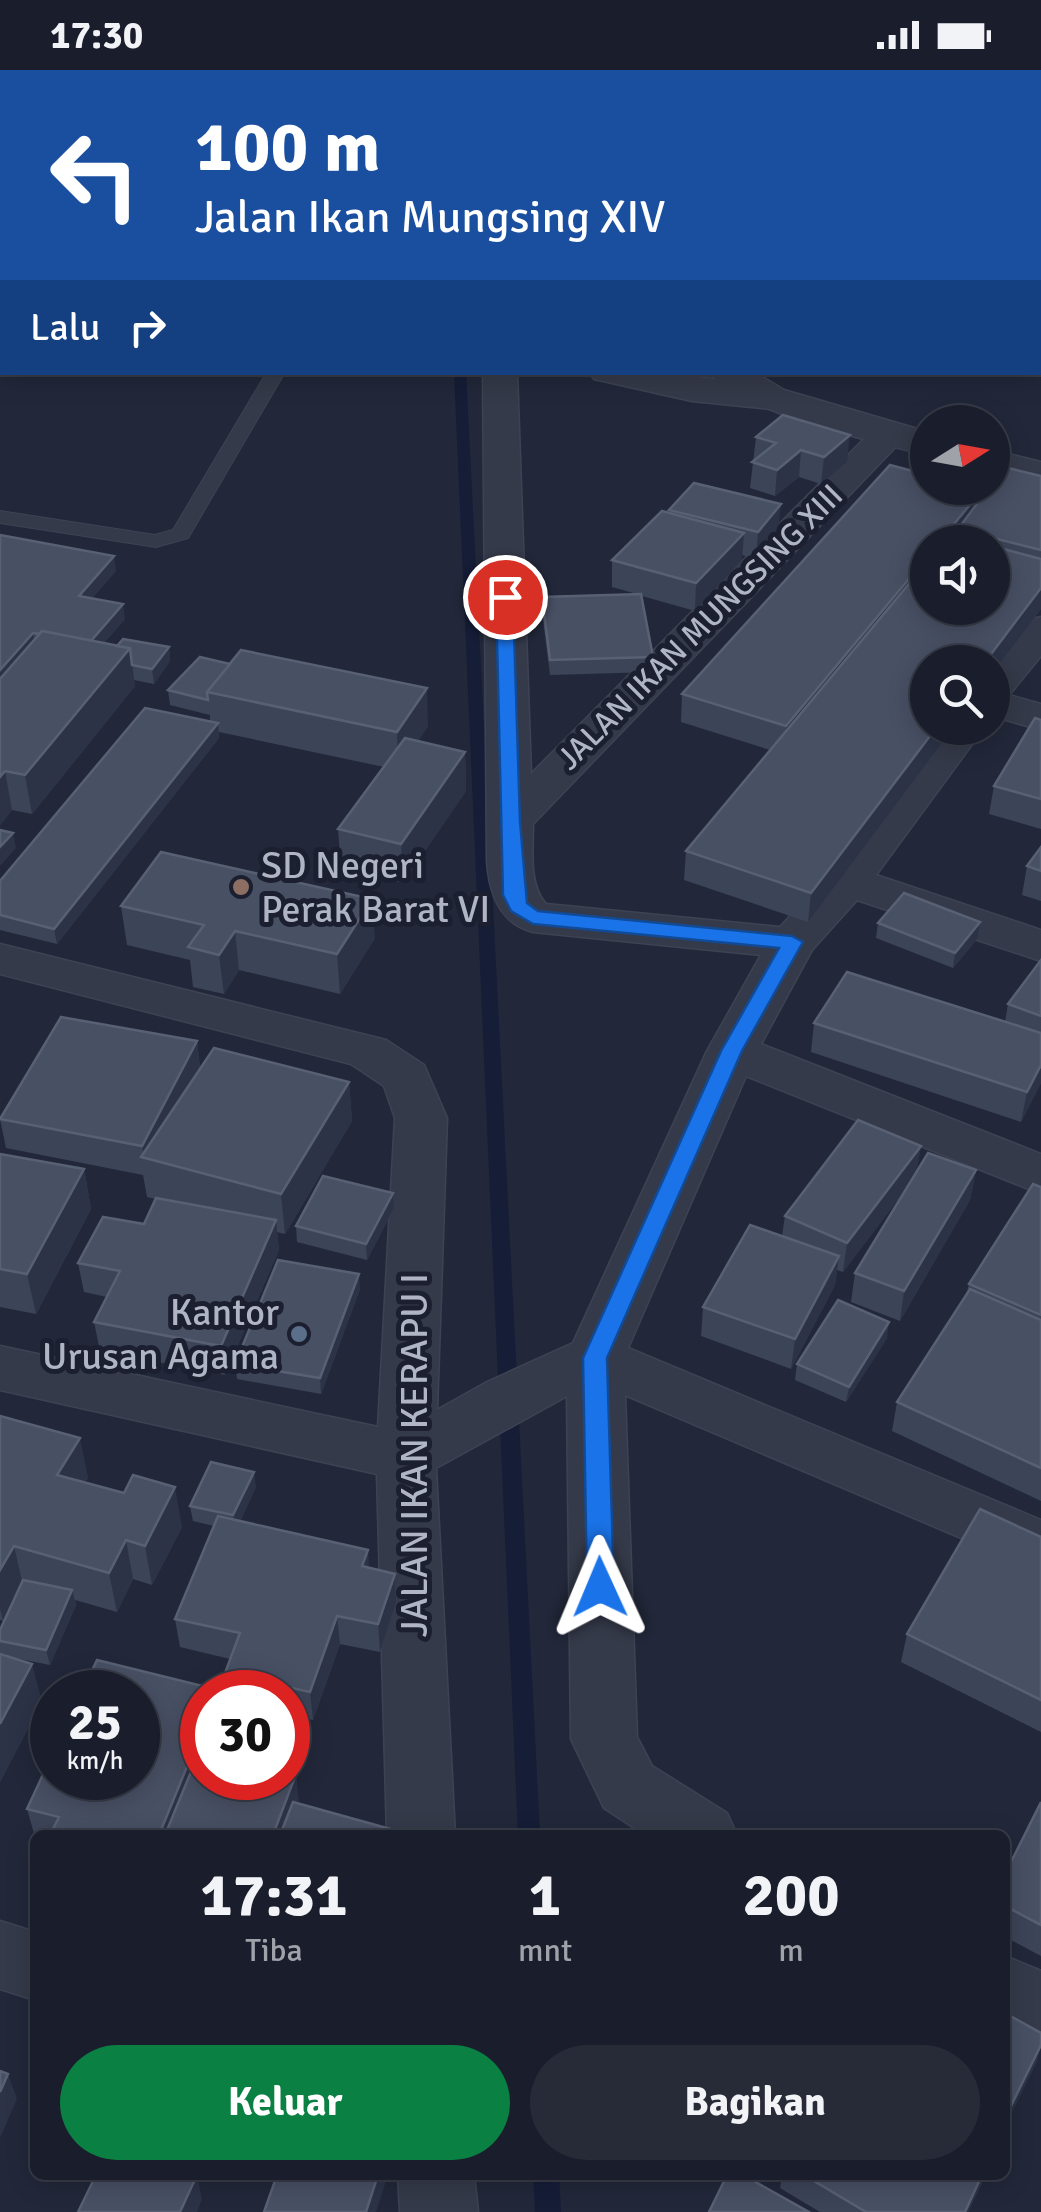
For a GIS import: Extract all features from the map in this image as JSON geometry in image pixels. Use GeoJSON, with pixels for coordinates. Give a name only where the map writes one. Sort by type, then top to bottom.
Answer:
{"type":"FeatureCollection","features":[{"type":"Feature","properties":{"kind":"street"},"geometry":{"type":"LineString","coordinates":[[500,375],[510,821],[518,907],[533,917],[792,942]]}},
{"type":"Feature","properties":{"kind":"street"},"geometry":{"type":"LineString","coordinates":[[620,375],[692,390],[771,398],[909,439]]}},
{"type":"Feature","properties":{"kind":"street"},"geometry":{"type":"LineString","coordinates":[[732,375],[771,398]]}},
{"type":"Feature","properties":{"kind":"street","name":"JALAN IKAN MUNGSING XIII"},"geometry":{"type":"LineString","coordinates":[[510,821],[909,439]]}},
{"type":"Feature","properties":{"kind":"street"},"geometry":{"type":"LineString","coordinates":[[1010,466],[1041,474]]}},
{"type":"Feature","properties":{"kind":"street"},"geometry":{"type":"LineString","coordinates":[[1010,666],[1041,629]]}},
{"type":"Feature","properties":{"kind":"street"},"geometry":{"type":"LineString","coordinates":[[1010,709],[1041,718]]}},
{"type":"Feature","properties":{"kind":"street"},"geometry":{"type":"LineString","coordinates":[[694,1830],[628,1787],[604,1740],[591,1360],[732,1051],[792,942],[848,881],[950,745]]}},
{"type":"Feature","properties":{"kind":"street"},"geometry":{"type":"LineString","coordinates":[[848,881],[1041,946]]}},
{"type":"Feature","properties":{"kind":"street","name":"JALAN IKAN KERAPU I"},"geometry":{"type":"LineString","coordinates":[[4,966],[368,1052],[406,1077],[421,1118],[411,1454],[421,1830]]}},
{"type":"Feature","properties":{"kind":"street"},"geometry":{"type":"LineString","coordinates":[[732,1051],[1041,1176]]}},
{"type":"Feature","properties":{"kind":"street"},"geometry":{"type":"LineString","coordinates":[[0,1368],[411,1454],[508,1398],[591,1360],[1041,1546]]}},
{"type":"Feature","properties":{"kind":"street"},"geometry":{"type":"LineString","coordinates":[[0,1955],[30,1964]]}},
{"type":"Feature","properties":{"kind":"street"},"geometry":{"type":"LineString","coordinates":[[1010,1992],[1041,2008]]}},
{"type":"Feature","properties":{"kind":"street"},"geometry":{"type":"LineString","coordinates":[[436,2180],[438,2212]]}},
{"type":"Feature","properties":{"kind":"lane"},"geometry":{"type":"LineString","coordinates":[[0,517],[156,541],[181,534],[274,375]]}},
{"type":"Feature","properties":{"kind":"building"},"geometry":{"type":"Polygon","coordinates":[[[783,415],[850,435],[824,457],[801,450],[777,470],[752,462],[776,443],[756,437],[783,415]]]}},
{"type":"Feature","properties":{"kind":"building"},"geometry":{"type":"Polygon","coordinates":[[[890,465],[910,470],[910,505],[970,505],[953,525],[910,525],[910,578],[786,726],[682,694],[890,465]]]}},
{"type":"Feature","properties":{"kind":"building"},"geometry":{"type":"Polygon","coordinates":[[[1010,468],[1041,476],[1041,550],[1010,542],[1010,525],[961,525],[976,505],[1010,505],[1010,468]]]}},
{"type":"Feature","properties":{"kind":"building"},"geometry":{"type":"Polygon","coordinates":[[[694,483],[781,504],[758,532],[669,510],[694,483]]]}},
{"type":"Feature","properties":{"kind":"building"},"geometry":{"type":"Polygon","coordinates":[[[662,511],[744,533],[696,583],[612,560],[662,511]]]}},
{"type":"Feature","properties":{"kind":"building"},"geometry":{"type":"Polygon","coordinates":[[[0,535],[114,556],[79,596],[123,604],[91,641],[42,631],[33,633],[0,670],[0,535]]]}},
{"type":"Feature","properties":{"kind":"building"},"geometry":{"type":"Polygon","coordinates":[[[1010,551],[1041,559],[1041,588],[998,645],[910,645],[910,745],[923,745],[811,893],[686,851],[910,583],[910,625],[1010,625],[1010,551]]]}},
{"type":"Feature","properties":{"kind":"building"},"geometry":{"type":"Polygon","coordinates":[[[641,594],[653,657],[550,660],[542,597],[641,594]]]}},
{"type":"Feature","properties":{"kind":"building"},"geometry":{"type":"Polygon","coordinates":[[[42,631],[130,648],[25,775],[5,771],[0,777],[0,679],[42,631]]]}},
{"type":"Feature","properties":{"kind":"building"},"geometry":{"type":"Polygon","coordinates":[[[123,639],[169,647],[152,669],[132,665],[130,648],[117,646],[123,639]]]}},
{"type":"Feature","properties":{"kind":"building"},"geometry":{"type":"Polygon","coordinates":[[[241,650],[427,688],[397,732],[207,692],[241,650]]]}},
{"type":"Feature","properties":{"kind":"building"},"geometry":{"type":"Polygon","coordinates":[[[200,657],[230,664],[207,692],[208,700],[168,690],[200,657]]]}},
{"type":"Feature","properties":{"kind":"building"},"geometry":{"type":"Polygon","coordinates":[[[145,708],[218,723],[54,929],[0,915],[0,881],[145,708]]]}},
{"type":"Feature","properties":{"kind":"building"},"geometry":{"type":"Polygon","coordinates":[[[1035,718],[1041,720],[1041,799],[994,786],[1035,718]]]}},
{"type":"Feature","properties":{"kind":"building"},"geometry":{"type":"Polygon","coordinates":[[[405,738],[465,752],[401,844],[338,829],[405,738]]]}},
{"type":"Feature","properties":{"kind":"building"},"geometry":{"type":"Polygon","coordinates":[[[0,830],[13,833],[0,847],[0,830]]]}},
{"type":"Feature","properties":{"kind":"building"},"geometry":{"type":"Polygon","coordinates":[[[1041,847],[1041,871],[1027,866],[1041,847]]]}},
{"type":"Feature","properties":{"kind":"building"},"geometry":{"type":"Polygon","coordinates":[[[161,852],[372,899],[337,954],[235,931],[219,955],[188,947],[204,925],[121,906],[161,852]]]}},
{"type":"Feature","properties":{"kind":"building"},"geometry":{"type":"Polygon","coordinates":[[[904,893],[980,922],[955,953],[878,923],[904,893]]]}},
{"type":"Feature","properties":{"kind":"building"},"geometry":{"type":"Polygon","coordinates":[[[1041,960],[1041,1016],[1008,1004],[1041,960]]]}},
{"type":"Feature","properties":{"kind":"building"},"geometry":{"type":"Polygon","coordinates":[[[847,972],[1041,1033],[1041,1065],[1027,1092],[814,1023],[847,972]]]}},
{"type":"Feature","properties":{"kind":"building"},"geometry":{"type":"Polygon","coordinates":[[[61,1017],[197,1041],[142,1146],[0,1119],[61,1017]]]}},
{"type":"Feature","properties":{"kind":"building"},"geometry":{"type":"Polygon","coordinates":[[[214,1048],[349,1082],[281,1194],[141,1157],[214,1048]]]}},
{"type":"Feature","properties":{"kind":"building"},"geometry":{"type":"Polygon","coordinates":[[[858,1120],[921,1146],[847,1243],[785,1216],[858,1120]]]}},
{"type":"Feature","properties":{"kind":"building"},"geometry":{"type":"Polygon","coordinates":[[[928,1153],[976,1170],[904,1291],[855,1273],[928,1153]]]}},
{"type":"Feature","properties":{"kind":"building"},"geometry":{"type":"Polygon","coordinates":[[[0,1154],[84,1169],[27,1274],[0,1269],[0,1154]]]}},
{"type":"Feature","properties":{"kind":"building"},"geometry":{"type":"Polygon","coordinates":[[[323,1176],[393,1193],[366,1244],[296,1226],[323,1176]]]}},
{"type":"Feature","properties":{"kind":"building"},"geometry":{"type":"Polygon","coordinates":[[[1033,1184],[1041,1187],[1041,1315],[969,1284],[1033,1184]]]}},
{"type":"Feature","properties":{"kind":"building"},"geometry":{"type":"Polygon","coordinates":[[[156,1198],[276,1220],[221,1346],[94,1322],[120,1271],[78,1263],[103,1217],[144,1224],[156,1198]]]}},
{"type":"Feature","properties":{"kind":"building"},"geometry":{"type":"Polygon","coordinates":[[[750,1225],[839,1256],[795,1339],[703,1307],[750,1225]]]}},
{"type":"Feature","properties":{"kind":"building","name":"Kantor Urusan Agama"},"geometry":{"type":"Polygon","coordinates":[[[278,1260],[359,1274],[320,1378],[235,1364],[278,1260]]]}},
{"type":"Feature","properties":{"kind":"building"},"geometry":{"type":"Polygon","coordinates":[[[970,1289],[1041,1320],[1041,1468],[897,1402],[970,1289]]]}},
{"type":"Feature","properties":{"kind":"building"},"geometry":{"type":"Polygon","coordinates":[[[838,1300],[889,1322],[849,1387],[797,1364],[838,1300]]]}},
{"type":"Feature","properties":{"kind":"building"},"geometry":{"type":"Polygon","coordinates":[[[0,1416],[80,1438],[57,1475],[124,1493],[133,1475],[175,1487],[145,1546],[126,1540],[109,1573],[14,1546],[0,1570],[0,1416]]]}},
{"type":"Feature","properties":{"kind":"building"},"geometry":{"type":"Polygon","coordinates":[[[211,1462],[254,1472],[233,1515],[190,1506],[211,1462]]]}},
{"type":"Feature","properties":{"kind":"building"},"geometry":{"type":"Polygon","coordinates":[[[980,1509],[1041,1537],[1041,1700],[907,1634],[980,1509]]]}},
{"type":"Feature","properties":{"kind":"building"},"geometry":{"type":"Polygon","coordinates":[[[218,1516],[368,1550],[362,1566],[395,1574],[378,1624],[337,1616],[310,1692],[310,1670],[226,1670],[240,1633],[175,1619],[218,1516]]]}},
{"type":"Feature","properties":{"kind":"building"},"geometry":{"type":"Polygon","coordinates":[[[23,1580],[72,1590],[46,1650],[0,1641],[0,1630],[23,1580]]]}},
{"type":"Feature","properties":{"kind":"building"},"geometry":{"type":"Polygon","coordinates":[[[0,1654],[32,1664],[0,1724],[0,1654]]]}},
{"type":"Feature","properties":{"kind":"building"},"geometry":{"type":"Polygon","coordinates":[[[97,1660],[138,1670],[92,1670],[97,1660]]]}},
{"type":"Feature","properties":{"kind":"building"},"geometry":{"type":"Polygon","coordinates":[[[160,1675],[180,1680],[180,1784],[161,1830],[52,1830],[59,1817],[27,1809],[31,1800],[160,1800],[160,1675]]]}},
{"type":"Feature","properties":{"kind":"building"},"geometry":{"type":"Polygon","coordinates":[[[180,1799],[286,1800],[275,1830],[167,1830],[180,1799]]]}},
{"type":"Feature","properties":{"kind":"building"},"geometry":{"type":"Polygon","coordinates":[[[293,1802],[394,1830],[282,1830],[293,1802]]]}},
{"type":"Feature","properties":{"kind":"building"},"geometry":{"type":"Polygon","coordinates":[[[1041,1802],[1041,1925],[1010,1909],[1010,1864],[1041,1802]]]}},
{"type":"Feature","properties":{"kind":"building"},"geometry":{"type":"Polygon","coordinates":[[[1010,2016],[1041,2033],[1041,2045],[1010,2108],[1010,2016]]]}},
{"type":"Feature","properties":{"kind":"building"},"geometry":{"type":"Polygon","coordinates":[[[0,2071],[8,2074],[0,2092],[0,2071]]]}},
{"type":"Feature","properties":{"kind":"building"},"geometry":{"type":"Polygon","coordinates":[[[94,2180],[195,2180],[180,2212],[78,2212],[94,2180]]]}},
{"type":"Feature","properties":{"kind":"building"},"geometry":{"type":"Polygon","coordinates":[[[275,2180],[376,2180],[366,2212],[264,2212],[275,2180]]]}},
{"type":"Feature","properties":{"kind":"building"},"geometry":{"type":"Polygon","coordinates":[[[725,2180],[752,2180],[809,2212],[709,2212],[725,2180]]]}},
{"type":"Feature","properties":{"kind":"building"},"geometry":{"type":"Polygon","coordinates":[[[812,2180],[980,2180],[965,2212],[866,2212],[812,2180]]]}},
{"type":"Feature","properties":{"kind":"waterway"},"geometry":{"type":"LineString","coordinates":[[460,375],[529,1830]]}},
{"type":"Feature","properties":{"kind":"waterway"},"geometry":{"type":"LineString","coordinates":[[546,2180],[548,2212]]}},
{"type":"Feature","properties":{"kind":"place","name":"SD Negeri Perak Barat VI"},"geometry":{"type":"Point","coordinates":[241,887]}},
{"type":"Feature","properties":{"kind":"place","name":"Kantor Urusan Agama"},"geometry":{"type":"Point","coordinates":[299,1334]}},
{"type":"Feature","properties":{"kind":"route"},"geometry":{"type":"LineString","coordinates":[[505,597],[510,821],[518,907],[533,917],[792,942],[732,1051],[595,1358],[600,1587]]}}]}
